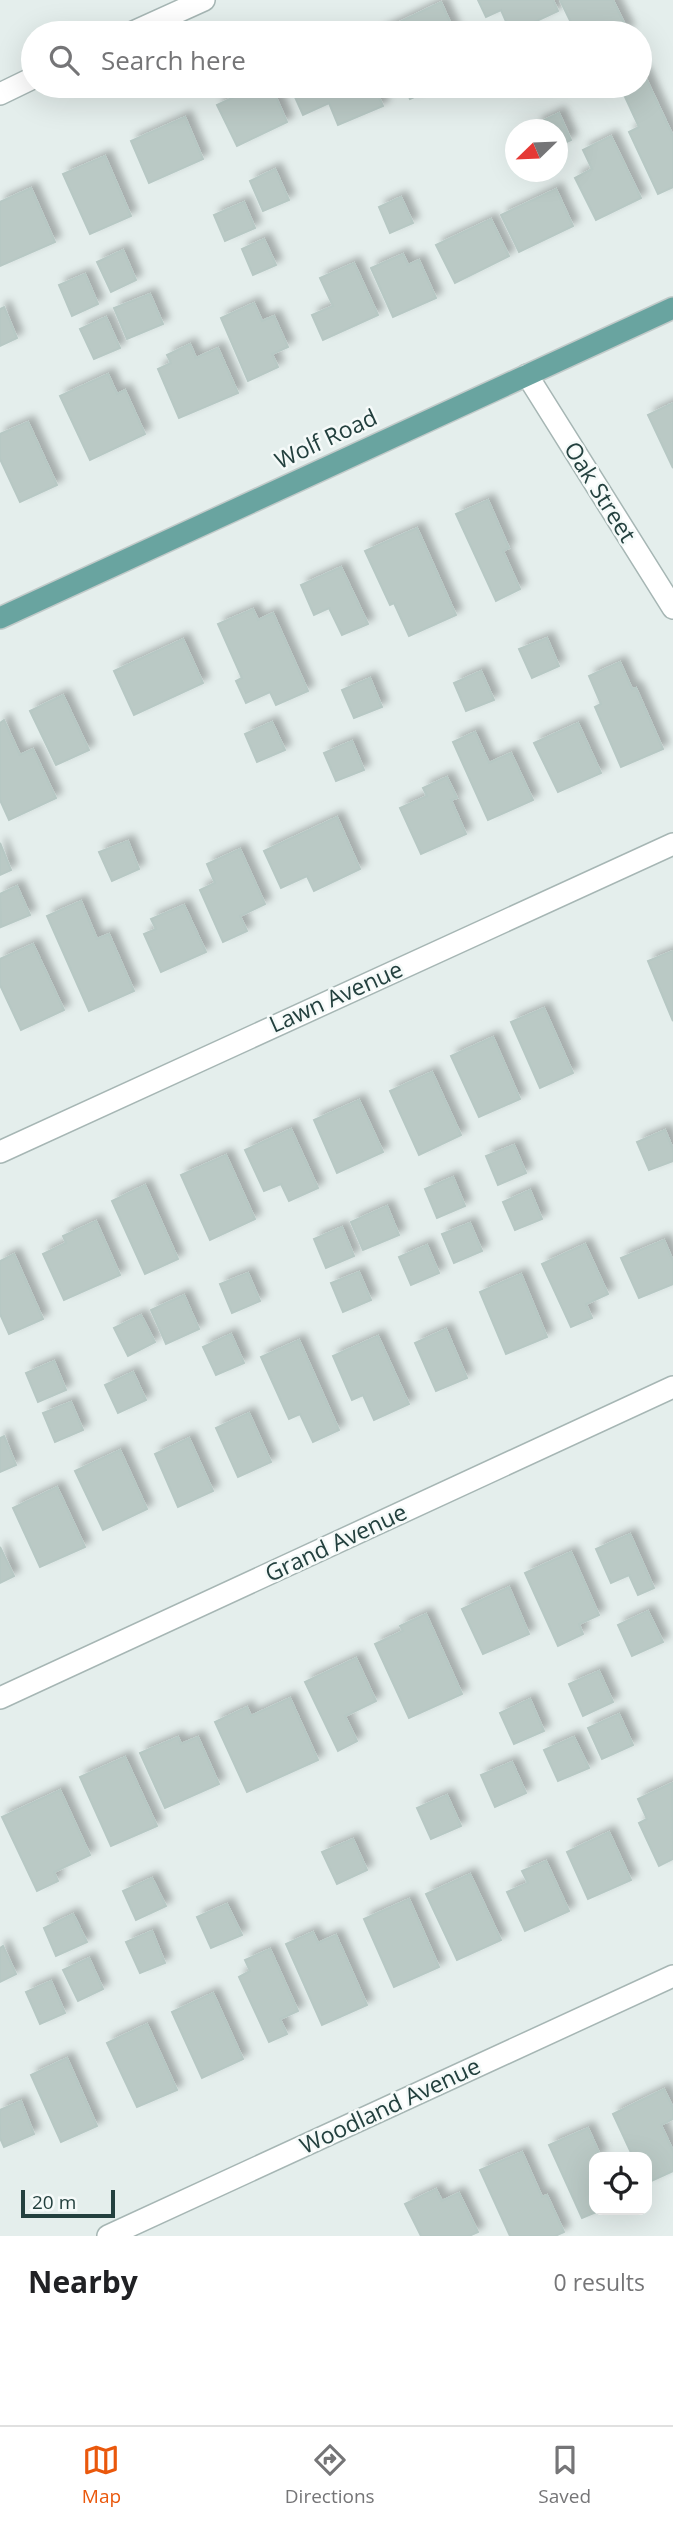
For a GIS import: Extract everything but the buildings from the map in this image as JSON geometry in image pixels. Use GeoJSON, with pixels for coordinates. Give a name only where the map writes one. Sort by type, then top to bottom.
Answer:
{"type":"FeatureCollection","features":[{"type":"Feature","properties":{"kind":"main road","name":"Wolf Road"},"geometry":{"type":"LineString","coordinates":[[0,618],[673,308]]}},
{"type":"Feature","properties":{"kind":"street"},"geometry":{"type":"LineString","coordinates":[[158,21],[204,0]]}},
{"type":"Feature","properties":{"kind":"street"},"geometry":{"type":"LineString","coordinates":[[0,94],[21,84]]}},
{"type":"Feature","properties":{"kind":"street","name":"Oak Street"},"geometry":{"type":"LineString","coordinates":[[527,375],[673,608]]}},
{"type":"Feature","properties":{"kind":"street","name":"Lawn Avenue"},"geometry":{"type":"LineString","coordinates":[[0,1153],[673,844]]}},
{"type":"Feature","properties":{"kind":"street","name":"Grand Avenue"},"geometry":{"type":"LineString","coordinates":[[0,1698],[673,1387]]}},
{"type":"Feature","properties":{"kind":"street","name":"Woodland Avenue"},"geometry":{"type":"LineString","coordinates":[[108,2236],[673,1976]]}}]}
